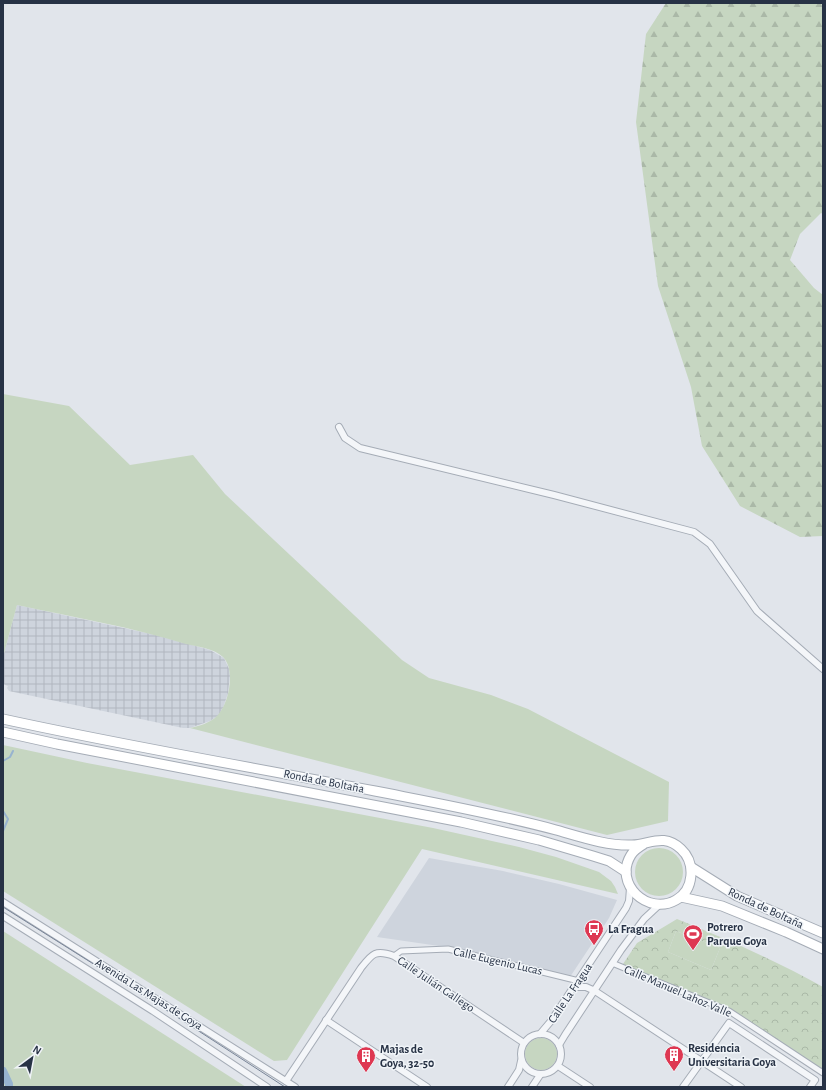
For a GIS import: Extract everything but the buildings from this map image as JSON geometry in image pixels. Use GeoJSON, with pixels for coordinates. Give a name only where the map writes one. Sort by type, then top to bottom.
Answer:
{"type":"FeatureCollection","features":[{"type":"Feature","properties":{"kind":"main road","name":"Ronda de Boltaña"},"geometry":{"type":"LineString","coordinates":[[3,719],[111,742],[424,800],[538,825],[588,839],[620,845],[644,844],[652,840],[673,843],[684,851],[691,867],[737,896],[823,933]]}},
{"type":"Feature","properties":{"kind":"main road","name":"Ronda de Boltaña"},"geometry":{"type":"LineString","coordinates":[[3,732],[56,744],[461,822],[539,840],[593,856],[609,861],[626,872]]}},
{"type":"Feature","properties":{"kind":"main road"},"geometry":{"type":"LineString","coordinates":[[644,844],[631,855],[626,872],[630,888],[642,900],[651,904],[660,905],[667,904],[681,897],[688,888],[691,878],[691,867]]}},
{"type":"Feature","properties":{"kind":"main road","name":"Ronda de Boltaña"},"geometry":{"type":"LineString","coordinates":[[681,897],[722,906],[823,949]]}},
{"type":"Feature","properties":{"kind":"street"},"geometry":{"type":"LineString","coordinates":[[340,427],[345,438],[360,448],[554,494],[694,532],[710,544],[757,611],[823,669]]}},
{"type":"Feature","properties":{"kind":"street","name":"Calle La Fragua"},"geometry":{"type":"LineString","coordinates":[[540,1034],[579,981],[626,908],[629,901],[630,888]]}},
{"type":"Feature","properties":{"kind":"street","name":"Avenida Las Majas de Goya"},"geometry":{"type":"LineString","coordinates":[[3,902],[295,1087]]}},
{"type":"Feature","properties":{"kind":"street","name":"Calle La Fragua"},"geometry":{"type":"LineString","coordinates":[[559,1045],[612,963],[640,924],[660,905]]}},
{"type":"Feature","properties":{"kind":"street","name":"Avenida Las Majas de Goya"},"geometry":{"type":"LineString","coordinates":[[3,916],[153,1011],[267,1087]]}},
{"type":"Feature","properties":{"kind":"street","name":"Calle Eugenio Lucas"},"geometry":{"type":"LineString","coordinates":[[394,956],[401,950],[448,949],[579,981]]}},
{"type":"Feature","properties":{"kind":"street","name":"Calle Julián Gallego"},"geometry":{"type":"LineString","coordinates":[[286,1081],[361,968],[372,954],[380,952],[394,956],[524,1043]]}},
{"type":"Feature","properties":{"kind":"street","name":"Calle Manuel Lahoz Valle"},"geometry":{"type":"LineString","coordinates":[[612,963],[729,1011],[823,1073]]}},
{"type":"Feature","properties":{"kind":"street"},"geometry":{"type":"LineString","coordinates":[[574,987],[586,987],[595,991],[741,1087]]}},
{"type":"Feature","properties":{"kind":"street"},"geometry":{"type":"LineString","coordinates":[[326,1020],[427,1087]]}},
{"type":"Feature","properties":{"kind":"street"},"geometry":{"type":"LineString","coordinates":[[683,1087],[729,1023],[815,1080],[810,1087]]}},
{"type":"Feature","properties":{"kind":"street"},"geometry":{"type":"LineString","coordinates":[[508,1087],[519,1070],[521,1061],[520,1053],[524,1043],[532,1036],[540,1034],[552,1037],[559,1045],[561,1054],[558,1066],[550,1073],[540,1075],[535,1074],[527,1070],[521,1061]]}},
{"type":"Feature","properties":{"kind":"street"},"geometry":{"type":"LineString","coordinates":[[558,1066],[590,1087]]}},
{"type":"Feature","properties":{"kind":"street"},"geometry":{"type":"LineString","coordinates":[[532,1087],[540,1075]]}},
{"type":"Feature","properties":{"kind":"shaded area"},"geometry":{"type":"Polygon","coordinates":[[[17,605],[156,635],[210,650],[224,658],[229,669],[230,675],[228,693],[223,708],[218,716],[210,721],[190,728],[183,728],[9,691],[7,688],[8,686],[3,684],[3,657],[17,605]]]}},
{"type":"Feature","properties":{"kind":"shaded area"},"geometry":{"type":"Polygon","coordinates":[[[429,858],[503,871],[559,884],[617,900],[609,918],[570,977],[439,946],[377,937],[429,858]]]}},
{"type":"Feature","properties":{"kind":"green space"},"geometry":{"type":"Polygon","coordinates":[[[666,3],[823,3],[823,214],[821,213],[800,234],[790,260],[814,288],[823,295],[823,536],[800,537],[740,506],[702,446],[691,387],[658,286],[636,122],[646,34],[666,3]]]}},
{"type":"Feature","properties":{"kind":"green space"},"geometry":{"type":"Polygon","coordinates":[[[3,394],[69,406],[130,465],[193,455],[225,494],[402,660],[429,678],[491,695],[528,709],[669,782],[668,821],[607,835],[190,728],[211,721],[217,716],[225,704],[228,695],[230,678],[227,663],[223,657],[210,650],[144,632],[17,605],[3,657],[3,394]]]}},
{"type":"Feature","properties":{"kind":"green space"},"geometry":{"type":"Polygon","coordinates":[[[3,745],[87,763],[433,828],[519,847],[556,857],[599,872],[611,881],[618,894],[422,849],[287,1060],[274,1061],[3,891],[3,745]]]}},
{"type":"Feature","properties":{"kind":"green space"},"geometry":{"type":"Polygon","coordinates":[[[654,848],[664,848],[673,852],[679,858],[682,863],[682,881],[673,892],[664,896],[654,896],[645,892],[639,886],[635,877],[635,867],[639,858],[645,852],[654,848]]]}},
{"type":"Feature","properties":{"kind":"green space"},"geometry":{"type":"Polygon","coordinates":[[[677,919],[751,951],[823,987],[823,1073],[729,1011],[621,967],[637,943],[677,919]],[[676,931],[668,952],[711,970],[720,948],[676,931]]]}},
{"type":"Feature","properties":{"kind":"green space"},"geometry":{"type":"Polygon","coordinates":[[[3,931],[246,1087],[3,1087],[3,931]]]}},
{"type":"Feature","properties":{"kind":"green space","name":"Potrero Parque Goya"},"geometry":{"type":"Polygon","coordinates":[[[676,931],[720,948],[711,970],[668,952],[676,931]]]}},
{"type":"Feature","properties":{"kind":"green space"},"geometry":{"type":"Polygon","coordinates":[[[541,1038],[550,1041],[554,1045],[557,1054],[554,1063],[550,1067],[541,1070],[532,1067],[528,1063],[525,1054],[528,1045],[532,1041],[541,1038]]]}},
{"type":"Feature","properties":{"kind":"waterway"},"geometry":{"type":"LineString","coordinates":[[3,761],[10,757],[13,751]]}},
{"type":"Feature","properties":{"kind":"waterway"},"geometry":{"type":"LineString","coordinates":[[3,811],[8,819],[3,831]]}},
{"type":"Feature","properties":{"kind":"waterway"},"geometry":{"type":"LineString","coordinates":[[3,1071],[9,1087]]}},
{"type":"Feature","properties":{"kind":"tram line"},"geometry":{"type":"LineString","coordinates":[[3,907],[285,1087]]}},
{"type":"Feature","properties":{"kind":"place","name":"La Fragua"},"geometry":{"type":"Point","coordinates":[594,946]}},
{"type":"Feature","properties":{"kind":"place","name":"Potrero Parque Goya"},"geometry":{"type":"Point","coordinates":[693,951]}},
{"type":"Feature","properties":{"kind":"place","name":"Residencia Universitaria Goya"},"geometry":{"type":"Point","coordinates":[674,1072]}},
{"type":"Feature","properties":{"kind":"place","name":"Majas de Goya, 32-50"},"geometry":{"type":"Point","coordinates":[366,1073]}}]}
